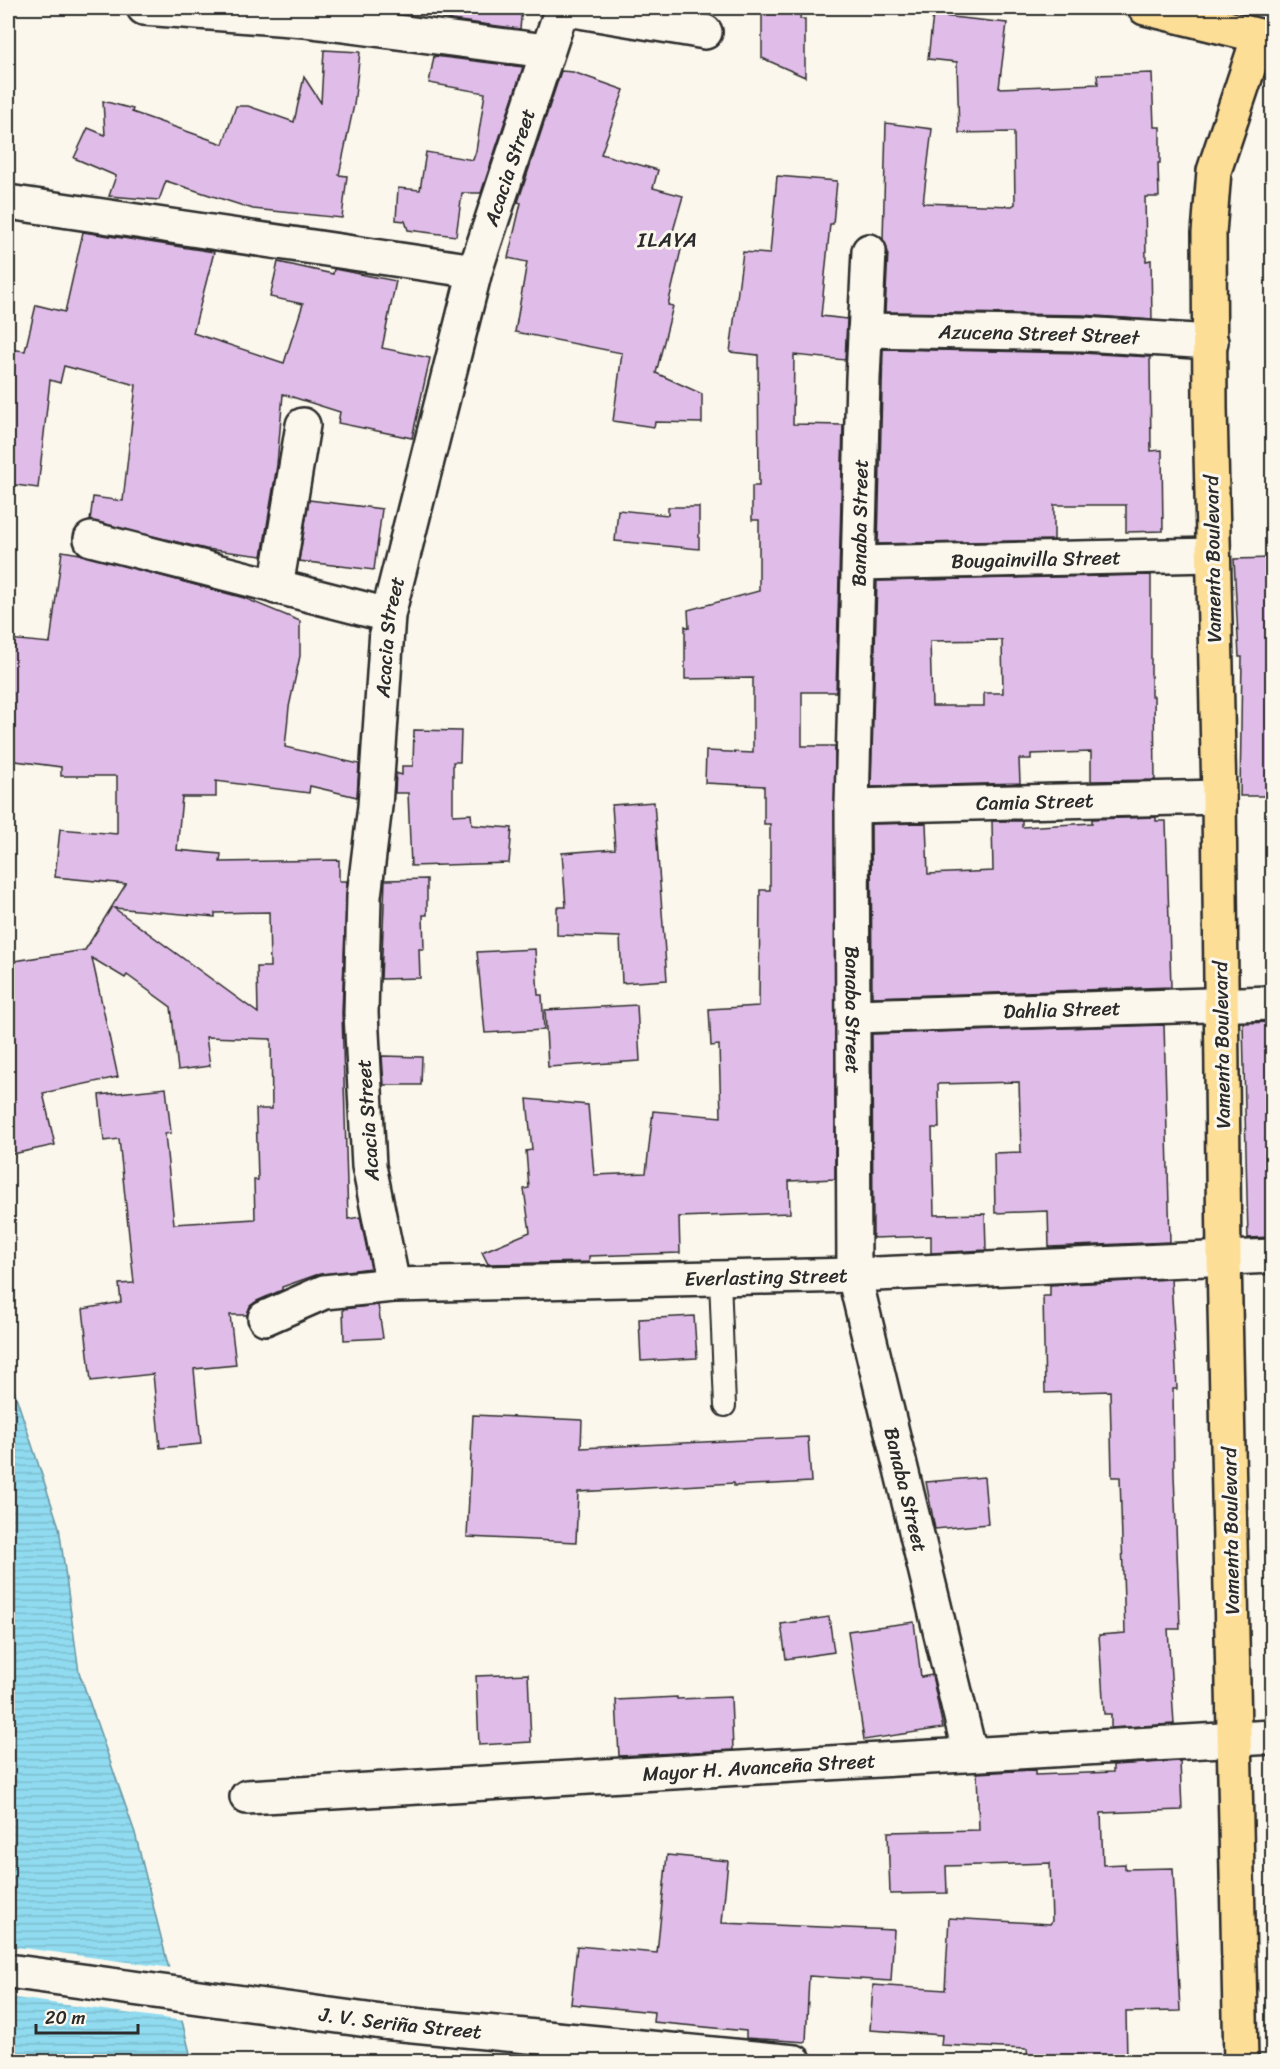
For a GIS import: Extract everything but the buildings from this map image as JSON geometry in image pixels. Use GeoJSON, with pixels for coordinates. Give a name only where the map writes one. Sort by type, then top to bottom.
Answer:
{"type":"FeatureCollection","features":[{"type":"Feature","properties":{"kind":"main road"},"geometry":{"type":"LineString","coordinates":[[1145,8],[1266,38]]}},
{"type":"Feature","properties":{"kind":"main road","name":"Vamenta Boulevard"},"geometry":{"type":"LineString","coordinates":[[1240,2061],[1236,1738],[1224,1258],[1219,796],[1209,408],[1211,342],[1209,233],[1214,171],[1266,38]]}},
{"type":"Feature","properties":{"kind":"street"},"geometry":{"type":"LineString","coordinates":[[144,8],[304,20],[546,51]]}},
{"type":"Feature","properties":{"kind":"street"},"geometry":{"type":"LineString","coordinates":[[561,8],[705,32]]}},
{"type":"Feature","properties":{"kind":"street","name":"Acacia Street"},"geometry":{"type":"LineString","coordinates":[[393,1284],[369,1166],[362,1013],[364,896],[375,806],[388,615],[475,271],[561,8]]}},
{"type":"Feature","properties":{"kind":"street"},"geometry":{"type":"LineString","coordinates":[[8,202],[475,271]]}},
{"type":"Feature","properties":{"kind":"street","name":"Banaba Street"},"geometry":{"type":"LineString","coordinates":[[869,251],[852,806],[854,1275],[970,1754]]}},
{"type":"Feature","properties":{"kind":"street","name":"Azucena Street Street"},"geometry":{"type":"LineString","coordinates":[[865,330],[1083,334],[1211,342]]}},
{"type":"Feature","properties":{"kind":"street"},"geometry":{"type":"LineString","coordinates":[[276,587],[303,425]]}},
{"type":"Feature","properties":{"kind":"street"},"geometry":{"type":"LineString","coordinates":[[91,539],[388,615]]}},
{"type":"Feature","properties":{"kind":"street","name":"Bougainvilla Street"},"geometry":{"type":"LineString","coordinates":[[859,563],[1213,555]]}},
{"type":"Feature","properties":{"kind":"street","name":"Camia Street"},"geometry":{"type":"LineString","coordinates":[[852,806],[1219,796]]}},
{"type":"Feature","properties":{"kind":"street","name":"Dahlia Street"},"geometry":{"type":"LineString","coordinates":[[854,1016],[1272,1003]]}},
{"type":"Feature","properties":{"kind":"street","name":"Everlasting Street"},"geometry":{"type":"LineString","coordinates":[[265,1318],[324,1293],[393,1284],[854,1275],[1272,1256]]}},
{"type":"Feature","properties":{"kind":"street","name":"Mayor H. Avanceña Street"},"geometry":{"type":"LineString","coordinates":[[247,1797],[1272,1737]]}},
{"type":"Feature","properties":{"kind":"street","name":"J. V. Seriña Street"},"geometry":{"type":"LineString","coordinates":[[8,1971],[595,2052],[795,2061]]}},
{"type":"Feature","properties":{"kind":"lane"},"geometry":{"type":"LineString","coordinates":[[720,1279],[724,1406]]}},
{"type":"Feature","properties":{"kind":"water"},"geometry":{"type":"Polygon","coordinates":[[[8,1372],[59,1527],[79,1672],[135,1833],[192,2061],[8,2061],[8,1372]]]}},
{"type":"Feature","properties":{"kind":"pier"},"geometry":{"type":"Polygon","coordinates":[[[8,1946],[172,1968],[185,2021],[8,1997],[8,1946]]]}},
{"type":"Feature","properties":{"kind":"district","name":"ILAYA"},"geometry":{"type":"Point","coordinates":[668,240]}}]}
